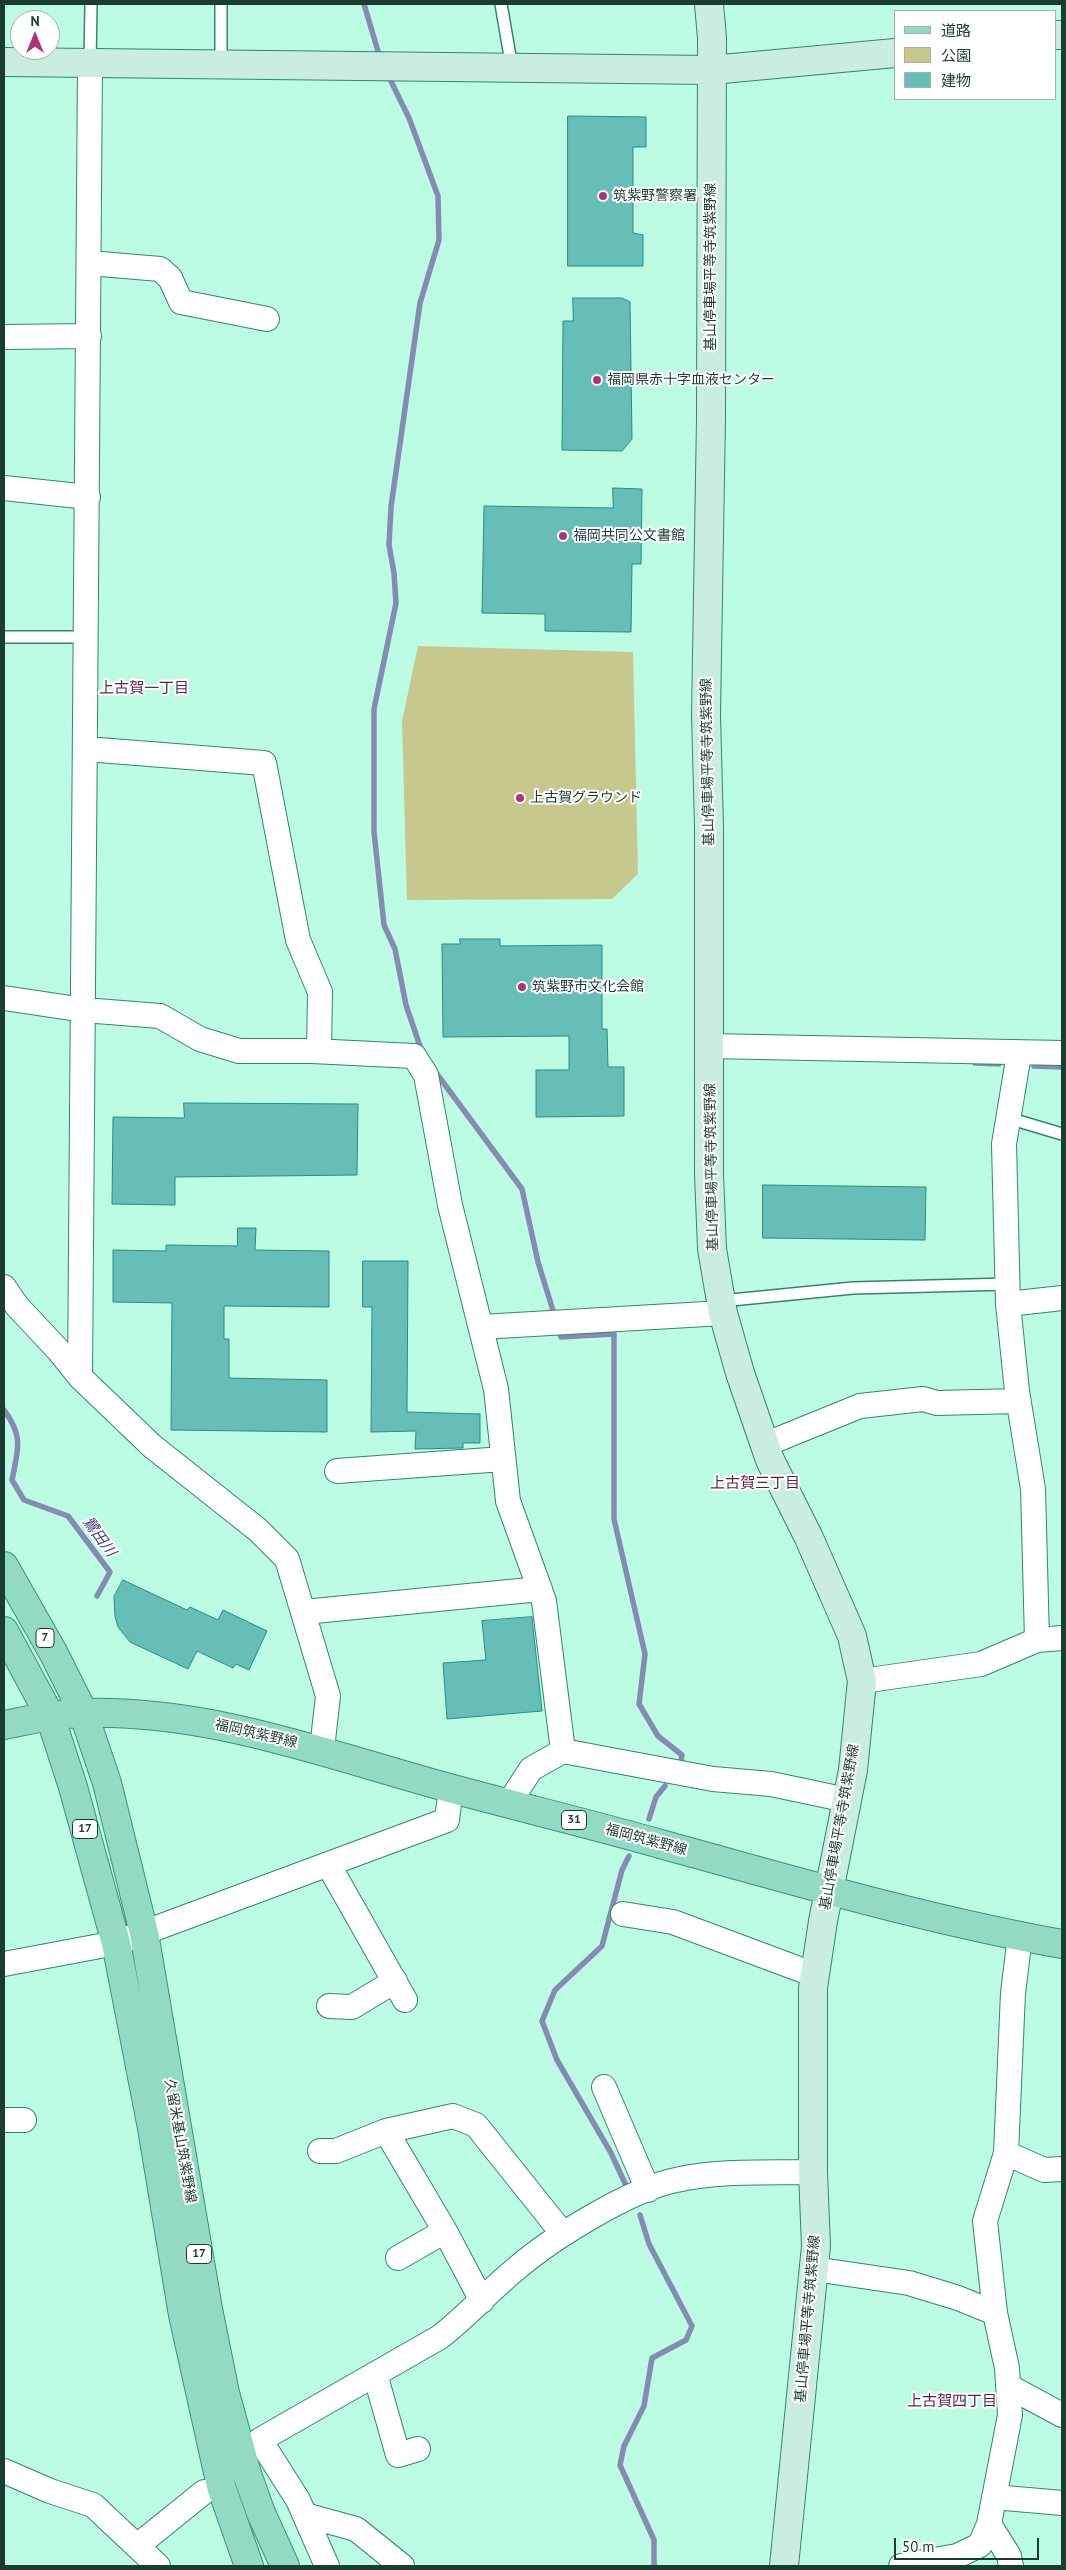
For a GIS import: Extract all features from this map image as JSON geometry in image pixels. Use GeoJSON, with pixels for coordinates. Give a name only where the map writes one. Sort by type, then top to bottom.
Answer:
{"type":"FeatureCollection","features":[{"type":"Feature","properties":{"kind":"main road","name":"基山停車場平等寺筑紫野線"},"geometry":{"type":"LineString","coordinates":[[709,4],[711,70],[711,418],[706,715],[709,827],[709,1174],[712,1240],[722,1307],[764,1445],[852,1636],[862,1681],[853,1770],[815,1975],[812,2078],[816,2246],[784,2566]]}},
{"type":"Feature","properties":{"kind":"main road"},"geometry":{"type":"LineString","coordinates":[[4,62],[711,70],[894,53]]}},
{"type":"Feature","properties":{"kind":"main road","name":"7"},"geometry":{"type":"LineString","coordinates":[[4,1566],[54,1654],[83,1712]]}},
{"type":"Feature","properties":{"kind":"main road","name":"7"},"geometry":{"type":"LineString","coordinates":[[4,1631],[50,1716]]}},
{"type":"Feature","properties":{"kind":"main road","name":"福岡筑紫野線"},"geometry":{"type":"LineString","coordinates":[[4,1725],[83,1712],[147,1714],[230,1726],[322,1749],[451,1788],[830,1891],[1020,1936],[1062,1944]]}},
{"type":"Feature","properties":{"kind":"main road","name":"久留米基山筑紫野線"},"geometry":{"type":"LineString","coordinates":[[83,1712],[107,1783],[144,1933],[208,2309],[225,2393],[261,2514],[285,2566]]}},
{"type":"Feature","properties":{"kind":"main road","name":"久留米基山筑紫野線"},"geometry":{"type":"LineString","coordinates":[[50,1716],[73,1788],[116,1942],[152,2128],[183,2315],[221,2486],[249,2566]]}},
{"type":"Feature","properties":{"kind":"main road"},"geometry":{"type":"LineString","coordinates":[[261,2514],[296,2566]]}},
{"type":"Feature","properties":{"kind":"street"},"geometry":{"type":"LineString","coordinates":[[80,1377],[90,63]]}},
{"type":"Feature","properties":{"kind":"street"},"geometry":{"type":"LineString","coordinates":[[89,263],[160,269],[170,278],[181,302],[267,319]]}},
{"type":"Feature","properties":{"kind":"street"},"geometry":{"type":"LineString","coordinates":[[4,337],[89,336]]}},
{"type":"Feature","properties":{"kind":"street"},"geometry":{"type":"LineString","coordinates":[[4,488],[88,497]]}},
{"type":"Feature","properties":{"kind":"street"},"geometry":{"type":"LineString","coordinates":[[86,749],[264,764],[298,940],[320,992],[319,1051]]}},
{"type":"Feature","properties":{"kind":"street"},"geometry":{"type":"LineString","coordinates":[[4,998],[84,1010],[160,1016],[200,1039],[239,1050],[319,1051],[414,1056],[426,1075],[450,1205],[496,1389],[508,1501],[540,1590],[548,1628],[563,1751]]}},
{"type":"Feature","properties":{"kind":"street"},"geometry":{"type":"LineString","coordinates":[[709,1046],[1019,1054],[1062,1053]]}},
{"type":"Feature","properties":{"kind":"street"},"geometry":{"type":"LineString","coordinates":[[1019,1054],[1004,1144],[1008,1294],[1018,1401],[1033,1490],[1037,1640]]}},
{"type":"Feature","properties":{"kind":"street"},"geometry":{"type":"LineString","coordinates":[[4,1287],[17,1306],[59,1351],[80,1377],[152,1446],[258,1530],[288,1559],[328,1696],[322,1749]]}},
{"type":"Feature","properties":{"kind":"street"},"geometry":{"type":"LineString","coordinates":[[1008,1294],[1062,1298]]}},
{"type":"Feature","properties":{"kind":"street"},"geometry":{"type":"LineString","coordinates":[[481,1327],[722,1307]]}},
{"type":"Feature","properties":{"kind":"street"},"geometry":{"type":"LineString","coordinates":[[764,1445],[860,1406],[924,1399],[937,1403],[1018,1401]]}},
{"type":"Feature","properties":{"kind":"street"},"geometry":{"type":"LineString","coordinates":[[337,1471],[503,1459]]}},
{"type":"Feature","properties":{"kind":"street"},"geometry":{"type":"LineString","coordinates":[[304,1612],[540,1590]]}},
{"type":"Feature","properties":{"kind":"street"},"geometry":{"type":"LineString","coordinates":[[862,1681],[981,1664],[1037,1640],[1062,1638]]}},
{"type":"Feature","properties":{"kind":"street"},"geometry":{"type":"LineString","coordinates":[[509,1803],[531,1769],[563,1751],[713,1780],[771,1784],[848,1800]]}},
{"type":"Feature","properties":{"kind":"street"},"geometry":{"type":"LineString","coordinates":[[4,1964],[116,1942],[144,1933],[447,1820],[451,1788]]}},
{"type":"Feature","properties":{"kind":"street"},"geometry":{"type":"LineString","coordinates":[[328,1864],[400,1991],[352,2007],[328,2006]]}},
{"type":"Feature","properties":{"kind":"street"},"geometry":{"type":"LineString","coordinates":[[623,1914],[673,1922],[815,1975]]}},
{"type":"Feature","properties":{"kind":"street"},"geometry":{"type":"LineString","coordinates":[[901,2566],[957,2556],[980,2544],[989,2524],[1010,2416],[1007,2368],[995,2313],[985,2221],[1006,2153],[1013,1993],[1020,1936]]}},
{"type":"Feature","properties":{"kind":"street"},"geometry":{"type":"LineString","coordinates":[[604,2087],[648,2190]]}},
{"type":"Feature","properties":{"kind":"street"},"geometry":{"type":"LineString","coordinates":[[320,2151],[336,2151],[386,2131],[453,2116],[476,2125],[563,2234]]}},
{"type":"Feature","properties":{"kind":"street"},"geometry":{"type":"LineString","coordinates":[[386,2131],[445,2231],[482,2301]]}},
{"type":"Feature","properties":{"kind":"street"},"geometry":{"type":"LineString","coordinates":[[1006,2153],[1044,2170],[1062,2168]]}},
{"type":"Feature","properties":{"kind":"street"},"geometry":{"type":"LineString","coordinates":[[327,2566],[298,2500],[260,2440],[440,2337],[482,2301],[517,2267],[563,2234],[648,2190],[675,2180],[715,2175],[813,2172]]}},
{"type":"Feature","properties":{"kind":"street"},"geometry":{"type":"LineString","coordinates":[[398,2258],[445,2231]]}},
{"type":"Feature","properties":{"kind":"street"},"geometry":{"type":"LineString","coordinates":[[814,2269],[909,2283],[958,2298],[995,2313]]}},
{"type":"Feature","properties":{"kind":"street"},"geometry":{"type":"LineString","coordinates":[[375,2374],[398,2454],[418,2449]]}},
{"type":"Feature","properties":{"kind":"street"},"geometry":{"type":"LineString","coordinates":[[1008,2386],[1062,2415]]}},
{"type":"Feature","properties":{"kind":"street"},"geometry":{"type":"LineString","coordinates":[[4,2471],[50,2491],[92,2505],[158,2566]]}},
{"type":"Feature","properties":{"kind":"street"},"geometry":{"type":"LineString","coordinates":[[137,2546],[204,2492]]}},
{"type":"Feature","properties":{"kind":"street"},"geometry":{"type":"LineString","coordinates":[[994,2496],[1062,2503]]}},
{"type":"Feature","properties":{"kind":"street"},"geometry":{"type":"LineString","coordinates":[[305,2515],[356,2528],[402,2566]]}},
{"type":"Feature","properties":{"kind":"street"},"geometry":{"type":"LineString","coordinates":[[989,2524],[1009,2556],[1011,2566]]}},
{"type":"Feature","properties":{"kind":"lane"},"geometry":{"type":"LineString","coordinates":[[90,4],[90,63]]}},
{"type":"Feature","properties":{"kind":"lane"},"geometry":{"type":"LineString","coordinates":[[221,4],[221,65]]}},
{"type":"Feature","properties":{"kind":"lane"},"geometry":{"type":"LineString","coordinates":[[501,4],[512,68]]}},
{"type":"Feature","properties":{"kind":"lane"},"geometry":{"type":"LineString","coordinates":[[4,637],[87,637]]}},
{"type":"Feature","properties":{"kind":"lane"},"geometry":{"type":"LineString","coordinates":[[1008,1118],[1062,1134]]}},
{"type":"Feature","properties":{"kind":"lane"},"geometry":{"type":"LineString","coordinates":[[722,1307],[853,1288],[1008,1294]]}},
{"type":"Feature","properties":{"kind":"green space","name":"上古賀グラウンド"},"geometry":{"type":"Polygon","coordinates":[[[418,646],[633,652],[638,874],[612,899],[407,900],[402,721],[418,646]]]}},
{"type":"Feature","properties":{"kind":"building"},"geometry":{"type":"Polygon","coordinates":[[[568,116],[646,117],[646,147],[633,147],[633,233],[643,235],[643,266],[568,266],[568,116]]]}},
{"type":"Feature","properties":{"kind":"building","name":"福岡県赤十字血液センター"},"geometry":{"type":"Polygon","coordinates":[[[573,298],[622,298],[630,302],[632,439],[622,451],[562,450],[563,321],[573,321],[573,298]]]}},
{"type":"Feature","properties":{"kind":"building","name":"福岡共同公文書館"},"geometry":{"type":"Polygon","coordinates":[[[613,488],[642,489],[641,564],[632,564],[631,632],[545,631],[545,614],[482,613],[484,506],[613,508],[613,488]]]}},
{"type":"Feature","properties":{"kind":"building","name":"筑紫野市文化会館"},"geometry":{"type":"Polygon","coordinates":[[[460,939],[500,939],[500,946],[602,945],[602,1029],[607,1029],[608,1067],[624,1067],[624,1116],[536,1117],[536,1070],[569,1070],[569,1036],[443,1037],[442,944],[460,944],[460,939]]]}},
{"type":"Feature","properties":{"kind":"building"},"geometry":{"type":"Polygon","coordinates":[[[184,1103],[358,1104],[357,1175],[175,1177],[175,1205],[112,1204],[113,1117],[184,1118],[184,1103]]]}},
{"type":"Feature","properties":{"kind":"building"},"geometry":{"type":"Polygon","coordinates":[[[763,1185],[926,1187],[925,1240],[763,1238],[763,1185]]]}},
{"type":"Feature","properties":{"kind":"building"},"geometry":{"type":"Polygon","coordinates":[[[238,1228],[256,1228],[255,1250],[329,1251],[329,1307],[224,1306],[224,1339],[229,1339],[229,1378],[327,1380],[327,1432],[171,1430],[172,1303],[113,1302],[113,1250],[166,1251],[166,1245],[237,1246],[238,1228]]]}},
{"type":"Feature","properties":{"kind":"building"},"geometry":{"type":"Polygon","coordinates":[[[363,1261],[408,1261],[407,1412],[480,1414],[480,1443],[463,1443],[463,1448],[415,1449],[416,1431],[371,1432],[372,1307],[363,1307],[363,1261]]]}},
{"type":"Feature","properties":{"kind":"building"},"geometry":{"type":"Polygon","coordinates":[[[123,1580],[187,1610],[190,1607],[218,1620],[223,1610],[267,1631],[249,1670],[236,1664],[233,1668],[197,1651],[188,1669],[130,1642],[118,1627],[115,1616],[114,1597],[123,1580]]]}},
{"type":"Feature","properties":{"kind":"building"},"geometry":{"type":"Polygon","coordinates":[[[532,1617],[542,1711],[447,1719],[443,1663],[486,1660],[482,1621],[532,1617]]]}},
{"type":"Feature","properties":{"kind":"waterway"},"geometry":{"type":"LineString","coordinates":[[364,4],[380,58]]}},
{"type":"Feature","properties":{"kind":"waterway"},"geometry":{"type":"LineString","coordinates":[[387,73],[409,118],[438,196],[439,240],[420,303],[391,507],[389,545],[394,573],[396,603],[374,709],[374,832],[384,925],[395,949],[406,1005],[422,1052]]}},
{"type":"Feature","properties":{"kind":"waterway"},"geometry":{"type":"LineString","coordinates":[[975,1063],[999,1064]]}},
{"type":"Feature","properties":{"kind":"waterway"},"geometry":{"type":"LineString","coordinates":[[1034,1066],[1062,1067]]}},
{"type":"Feature","properties":{"kind":"waterway"},"geometry":{"type":"LineString","coordinates":[[434,1070],[522,1189],[538,1262],[555,1317]]}},
{"type":"Feature","properties":{"kind":"waterway"},"geometry":{"type":"LineString","coordinates":[[558,1329],[561,1337],[614,1334],[614,1519],[645,1654],[639,1704],[658,1736],[682,1755],[680,1767]]}},
{"type":"Feature","properties":{"kind":"waterway","name":"鷺田川"},"geometry":{"type":"LineString","coordinates":[[4,1410],[15,1428],[18,1444],[12,1480],[24,1500],[68,1516],[110,1572],[97,1596]]}},
{"type":"Feature","properties":{"kind":"waterway"},"geometry":{"type":"LineString","coordinates":[[649,1819],[656,1797],[665,1786]]}},
{"type":"Feature","properties":{"kind":"waterway"},"geometry":{"type":"LineString","coordinates":[[629,1856],[622,1870],[602,1946],[555,1990],[542,2021],[557,2060],[611,2153],[629,2192]]}},
{"type":"Feature","properties":{"kind":"waterway"},"geometry":{"type":"LineString","coordinates":[[640,2215],[649,2244],[692,2326],[686,2340],[652,2358],[644,2406],[624,2446],[620,2465],[654,2540],[654,2566]]}},
{"type":"Feature","properties":{"kind":"place","name":"筑紫野警察署"},"geometry":{"type":"Point","coordinates":[603,196]}},
{"type":"Feature","properties":{"kind":"place","name":"福岡県赤十字血液センター"},"geometry":{"type":"Point","coordinates":[597,380]}},
{"type":"Feature","properties":{"kind":"place","name":"福岡共同公文書館"},"geometry":{"type":"Point","coordinates":[563,536]}},
{"type":"Feature","properties":{"kind":"place","name":"上古賀グラウンド"},"geometry":{"type":"Point","coordinates":[520,798]}},
{"type":"Feature","properties":{"kind":"place","name":"筑紫野市文化会館"},"geometry":{"type":"Point","coordinates":[522,987]}},
{"type":"Feature","properties":{"kind":"district","name":"上古賀一丁目"},"geometry":{"type":"Point","coordinates":[144,689]}},
{"type":"Feature","properties":{"kind":"district","name":"上古賀三丁目"},"geometry":{"type":"Point","coordinates":[755,1484]}},
{"type":"Feature","properties":{"kind":"district","name":"上古賀四丁目"},"geometry":{"type":"Point","coordinates":[952,2402]}}]}
